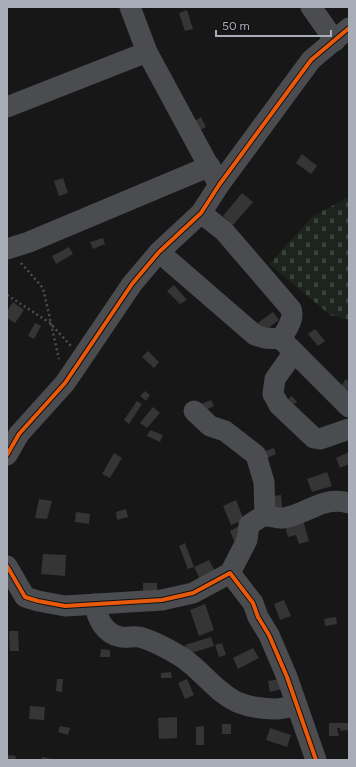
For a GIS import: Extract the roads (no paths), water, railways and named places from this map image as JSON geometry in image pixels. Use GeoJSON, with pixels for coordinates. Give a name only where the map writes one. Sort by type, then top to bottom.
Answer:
{"type":"FeatureCollection","features":[{"type":"Feature","properties":{"kind":"street"},"geometry":{"type":"LineString","coordinates":[[130,7],[147,52],[219,185]]}},
{"type":"Feature","properties":{"kind":"street"},"geometry":{"type":"LineString","coordinates":[[7,455],[13,429],[65,383],[132,284],[159,252],[201,214],[219,185],[311,60],[342,34],[311,7]]}},
{"type":"Feature","properties":{"kind":"street"},"geometry":{"type":"LineString","coordinates":[[7,107],[147,52]]}},
{"type":"Feature","properties":{"kind":"street"},"geometry":{"type":"LineString","coordinates":[[7,249],[29,242],[210,166]]}},
{"type":"Feature","properties":{"kind":"street"},"geometry":{"type":"LineString","coordinates":[[201,214],[224,231],[293,313],[290,322],[288,345],[273,383],[273,394],[279,405],[314,438],[320,439],[349,429]]}},
{"type":"Feature","properties":{"kind":"street"},"geometry":{"type":"LineString","coordinates":[[159,252],[255,334],[288,345],[349,407]]}},
{"type":"Feature","properties":{"kind":"street"},"geometry":{"type":"LineString","coordinates":[[194,411],[210,426],[225,432],[256,454],[264,482],[265,516]]}},
{"type":"Feature","properties":{"kind":"street"},"geometry":{"type":"LineString","coordinates":[[7,566],[25,597],[65,606],[154,600],[193,593],[230,573],[247,540],[249,525],[265,516],[282,518],[305,512],[319,503],[338,500],[349,503]]}},
{"type":"Feature","properties":{"kind":"street"},"geometry":{"type":"LineString","coordinates":[[230,573],[253,603],[258,617],[269,636],[287,677],[296,707],[316,760]]}},
{"type":"Feature","properties":{"kind":"street"},"geometry":{"type":"LineString","coordinates":[[94,604],[100,620],[110,633],[121,637],[138,637],[163,647],[181,657],[207,681],[236,702],[255,708],[277,709],[288,706],[296,707]]}}]}
